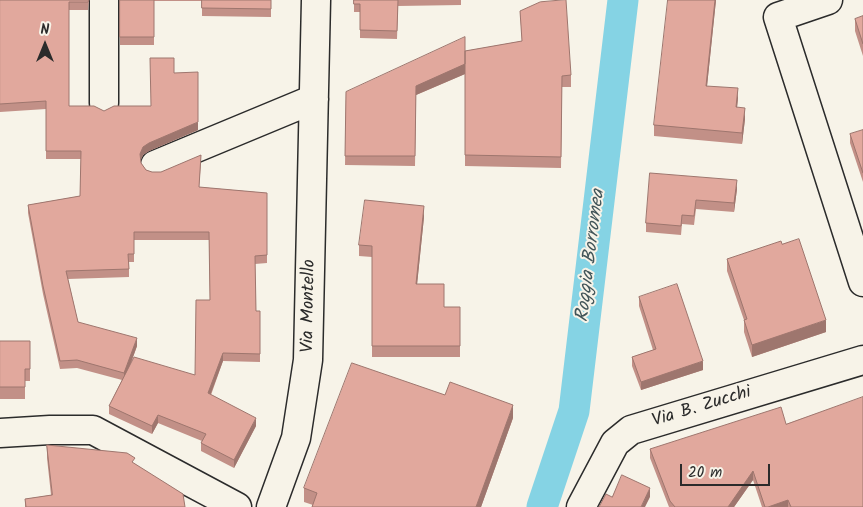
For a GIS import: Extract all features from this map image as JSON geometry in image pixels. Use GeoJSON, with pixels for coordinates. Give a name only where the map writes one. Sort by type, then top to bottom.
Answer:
{"type":"FeatureCollection","features":[{"type":"Feature","properties":{"kind":"street"},"geometry":{"type":"LineString","coordinates":[[104,0],[104,104]]}},
{"type":"Feature","properties":{"kind":"street","name":"Via Montello"},"geometry":{"type":"LineString","coordinates":[[271,507],[296,438],[308,360],[316,0]]}},
{"type":"Feature","properties":{"kind":"street"},"geometry":{"type":"LineString","coordinates":[[828,0],[778,17],[863,282]]}},
{"type":"Feature","properties":{"kind":"street"},"geometry":{"type":"LineString","coordinates":[[155,165],[314,99]]}},
{"type":"Feature","properties":{"kind":"street","name":"Via B. Zucchi"},"geometry":{"type":"LineString","coordinates":[[581,507],[615,443],[631,430],[863,360]]}},
{"type":"Feature","properties":{"kind":"street"},"geometry":{"type":"LineString","coordinates":[[0,433],[94,430],[237,507]]}},
{"type":"Feature","properties":{"kind":"building"},"geometry":{"type":"Polygon","coordinates":[[[0,0],[89,0],[88,2],[69,2],[69,106],[94,106],[104,111],[114,106],[151,106],[150,58],[174,58],[174,73],[198,72],[198,122],[143,147],[140,154],[141,163],[146,170],[161,172],[201,155],[199,187],[267,193],[267,255],[255,256],[256,311],[260,311],[260,354],[223,353],[208,393],[256,418],[234,460],[201,443],[206,434],[158,415],[152,426],[109,406],[134,357],[195,375],[196,300],[210,300],[209,232],[134,232],[134,254],[128,254],[129,269],[66,271],[78,322],[137,338],[124,373],[77,360],[60,361],[43,286],[28,205],[80,196],[81,151],[46,151],[46,101],[0,104],[0,0]]]}},
{"type":"Feature","properties":{"kind":"building"},"geometry":{"type":"Polygon","coordinates":[[[120,0],[154,0],[154,37],[120,37],[120,0]]]}},
{"type":"Feature","properties":{"kind":"building"},"geometry":{"type":"Polygon","coordinates":[[[202,0],[271,0],[271,9],[202,8],[202,0]]]}},
{"type":"Feature","properties":{"kind":"building"},"geometry":{"type":"Polygon","coordinates":[[[354,0],[398,0],[397,31],[360,30],[360,4],[354,4],[354,0]]]}},
{"type":"Feature","properties":{"kind":"building"},"geometry":{"type":"Polygon","coordinates":[[[566,0],[571,75],[562,76],[561,157],[465,155],[465,51],[522,41],[520,11],[540,2],[566,0]]]}},
{"type":"Feature","properties":{"kind":"building"},"geometry":{"type":"Polygon","coordinates":[[[668,0],[715,0],[706,86],[738,88],[736,107],[745,108],[742,133],[654,125],[668,0]]]}},
{"type":"Feature","properties":{"kind":"building"},"geometry":{"type":"Polygon","coordinates":[[[863,16],[863,44],[855,19],[863,16]]]}},
{"type":"Feature","properties":{"kind":"building"},"geometry":{"type":"Polygon","coordinates":[[[465,37],[465,64],[416,86],[415,156],[345,156],[346,92],[465,37]]]}},
{"type":"Feature","properties":{"kind":"building"},"geometry":{"type":"Polygon","coordinates":[[[863,130],[863,173],[850,134],[863,130]]]}},
{"type":"Feature","properties":{"kind":"building"},"geometry":{"type":"Polygon","coordinates":[[[650,173],[737,180],[734,203],[696,200],[694,216],[682,215],[681,226],[646,223],[650,173]]]}},
{"type":"Feature","properties":{"kind":"building"},"geometry":{"type":"Polygon","coordinates":[[[365,200],[424,206],[416,284],[444,284],[444,307],[460,307],[460,346],[372,346],[372,246],[359,245],[365,200]]]}},
{"type":"Feature","properties":{"kind":"building"},"geometry":{"type":"Polygon","coordinates":[[[799,239],[826,320],[752,345],[744,320],[747,319],[727,259],[781,241],[782,244],[799,239]]]}},
{"type":"Feature","properties":{"kind":"building"},"geometry":{"type":"Polygon","coordinates":[[[677,284],[703,361],[641,382],[632,357],[656,349],[639,297],[677,284]]]}},
{"type":"Feature","properties":{"kind":"building"},"geometry":{"type":"Polygon","coordinates":[[[0,341],[30,341],[30,369],[25,369],[25,387],[0,387],[0,341]]]}},
{"type":"Feature","properties":{"kind":"building"},"geometry":{"type":"Polygon","coordinates":[[[352,363],[445,395],[450,382],[513,405],[476,507],[312,507],[317,493],[304,488],[352,363]]]}},
{"type":"Feature","properties":{"kind":"building"},"geometry":{"type":"Polygon","coordinates":[[[863,397],[863,507],[791,507],[788,500],[765,507],[753,471],[728,507],[675,507],[670,501],[650,449],[781,407],[786,424],[863,397]]]}},
{"type":"Feature","properties":{"kind":"building"},"geometry":{"type":"Polygon","coordinates":[[[47,445],[127,453],[135,458],[132,462],[183,494],[185,507],[26,507],[25,499],[52,495],[47,445]]]}},
{"type":"Feature","properties":{"kind":"building"},"geometry":{"type":"Polygon","coordinates":[[[622,475],[650,488],[641,507],[599,507],[606,494],[612,497],[622,475]]]}},
{"type":"Feature","properties":{"kind":"waterway","name":"Roggia Borromea"},"geometry":{"type":"LineString","coordinates":[[542,507],[574,411],[623,0]]}}]}
